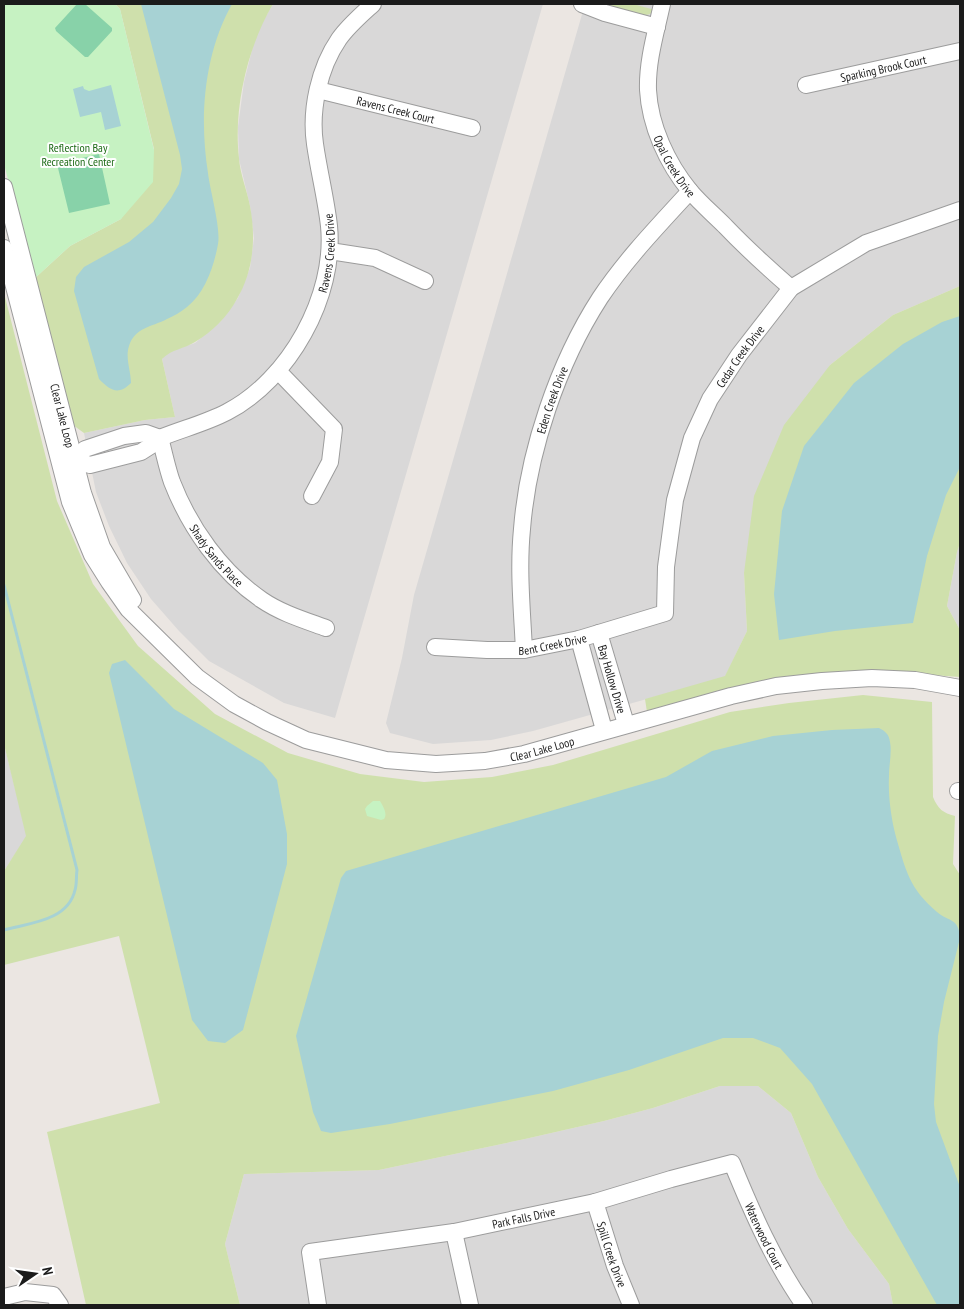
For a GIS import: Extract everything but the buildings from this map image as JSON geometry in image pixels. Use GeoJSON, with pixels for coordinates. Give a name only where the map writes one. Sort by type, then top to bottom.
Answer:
{"type":"FeatureCollection","features":[{"type":"Feature","properties":{"kind":"street","name":"Ravens Creek Drive"},"geometry":{"type":"LineString","coordinates":[[67,462],[90,464],[141,452],[160,438],[227,412],[256,393],[278,371],[304,333],[323,288],[328,271],[330,251],[329,227],[314,141],[313,113],[324,72],[339,39],[357,18],[373,4]]}},
{"type":"Feature","properties":{"kind":"street"},"geometry":{"type":"LineString","coordinates":[[582,4],[605,13],[657,28]]}},
{"type":"Feature","properties":{"kind":"street","name":"Opal Creek Drive"},"geometry":{"type":"LineString","coordinates":[[662,4],[649,66],[648,90],[651,113],[667,156],[690,191],[759,260],[791,288]]}},
{"type":"Feature","properties":{"kind":"street","name":"Sparking Brook Court"},"geometry":{"type":"LineString","coordinates":[[806,85],[960,51]]}},
{"type":"Feature","properties":{"kind":"street","name":"Ravens Creek Court"},"geometry":{"type":"LineString","coordinates":[[318,90],[472,128]]}},
{"type":"Feature","properties":{"kind":"street","name":"Clear Lake Loop"},"geometry":{"type":"LineString","coordinates":[[4,186],[6,243],[67,462],[70,502],[92,555],[128,608],[197,677],[234,704],[267,722],[306,740],[386,760],[436,764],[485,761],[524,754],[626,724],[776,686],[822,680],[872,678],[915,680],[960,688]]}},
{"type":"Feature","properties":{"kind":"street","name":"Eden Creek Drive"},"geometry":{"type":"LineString","coordinates":[[524,650],[520,568],[522,528],[530,476],[550,397],[575,343],[600,299],[634,253],[690,191]]}},
{"type":"Feature","properties":{"kind":"street","name":"Cedar Creek Drive"},"geometry":{"type":"LineString","coordinates":[[665,613],[666,567],[675,500],[692,438],[710,400],[739,355],[791,288],[866,243],[960,210]]}},
{"type":"Feature","properties":{"kind":"street"},"geometry":{"type":"LineString","coordinates":[[330,251],[375,258],[425,282]]}},
{"type":"Feature","properties":{"kind":"street"},"geometry":{"type":"LineString","coordinates":[[278,371],[334,429],[330,462],[312,496]]}},
{"type":"Feature","properties":{"kind":"street","name":"Shady Sands Place"},"geometry":{"type":"LineString","coordinates":[[160,438],[172,481],[190,521],[213,554],[239,581],[263,600],[298,618],[326,628]]}},
{"type":"Feature","properties":{"kind":"street","name":"Bent Creek Drive"},"geometry":{"type":"LineString","coordinates":[[435,646],[487,650],[524,650],[579,639],[665,613]]}},
{"type":"Feature","properties":{"kind":"street","name":"Bay Hollow Drive"},"geometry":{"type":"LineString","coordinates":[[599,633],[626,724]]}},
{"type":"Feature","properties":{"kind":"street","name":"Bay Hollow Drive"},"geometry":{"type":"LineString","coordinates":[[579,639],[604,730]]}},
{"type":"Feature","properties":{"kind":"street","name":"Park Falls Drive"},"geometry":{"type":"LineString","coordinates":[[318,1305],[310,1252],[454,1232],[595,1202],[732,1163]]}},
{"type":"Feature","properties":{"kind":"street","name":"Waterwood Court"},"geometry":{"type":"LineString","coordinates":[[732,1163],[756,1220],[804,1305]]}},
{"type":"Feature","properties":{"kind":"street","name":"Spill Creek Drive"},"geometry":{"type":"LineString","coordinates":[[595,1202],[614,1266],[631,1305]]}},
{"type":"Feature","properties":{"kind":"street"},"geometry":{"type":"LineString","coordinates":[[454,1232],[470,1305]]}},
{"type":"Feature","properties":{"kind":"street"},"geometry":{"type":"LineString","coordinates":[[4,1297],[25,1292],[56,1300]]}},
{"type":"Feature","properties":{"kind":"shaded area"},"geometry":{"type":"Polygon","coordinates":[[[273,4],[543,4],[335,718],[284,703],[209,661],[179,631],[151,599],[127,563],[109,526],[96,492],[84,433],[145,420],[175,417],[162,359],[168,352],[195,343],[220,322],[238,298],[250,268],[254,238],[250,206],[239,159],[238,127],[244,82],[254,42],[273,4]]]}},
{"type":"Feature","properties":{"kind":"shaded area"},"geometry":{"type":"Polygon","coordinates":[[[585,4],[960,4],[960,286],[893,315],[830,365],[744,573],[747,631],[725,677],[533,731],[491,740],[433,744],[390,733],[386,723],[402,658],[414,595],[585,4]]]}},
{"type":"Feature","properties":{"kind":"shaded area"},"geometry":{"type":"Polygon","coordinates":[[[960,543],[960,630],[947,606],[960,543]]]}},
{"type":"Feature","properties":{"kind":"shaded area"},"geometry":{"type":"Polygon","coordinates":[[[4,744],[27,836],[4,871],[4,744]]]}},
{"type":"Feature","properties":{"kind":"shaded area"},"geometry":{"type":"Polygon","coordinates":[[[720,1086],[758,1086],[791,1113],[818,1177],[848,1229],[889,1284],[893,1305],[240,1305],[225,1244],[244,1174],[379,1170],[604,1121],[653,1108],[720,1086]]]}},
{"type":"Feature","properties":{"kind":"green space","name":"Reflection Bay Recreation Center"},"geometry":{"type":"Polygon","coordinates":[[[4,4],[115,4],[120,9],[154,150],[153,182],[121,219],[70,246],[34,279],[4,164],[4,4]]]}},
{"type":"Feature","properties":{"kind":"green space"},"geometry":{"type":"Polygon","coordinates":[[[77,4],[85,4],[112,28],[112,31],[88,57],[85,57],[55,28],[77,4]]]}},
{"type":"Feature","properties":{"kind":"green space"},"geometry":{"type":"Polygon","coordinates":[[[115,4],[273,4],[256,39],[250,58],[244,78],[238,119],[240,164],[250,206],[253,230],[250,265],[243,288],[229,311],[213,328],[195,342],[170,353],[162,359],[175,417],[145,420],[84,433],[73,425],[34,279],[70,246],[121,219],[154,149],[120,9],[115,4]]]}},
{"type":"Feature","properties":{"kind":"green space"},"geometry":{"type":"Polygon","coordinates":[[[601,4],[633,4],[655,10],[650,14],[637,15],[622,12],[601,4]]]}},
{"type":"Feature","properties":{"kind":"green space"},"geometry":{"type":"Polygon","coordinates":[[[99,154],[110,204],[69,213],[57,164],[99,154]]]}},
{"type":"Feature","properties":{"kind":"green space"},"geometry":{"type":"Polygon","coordinates":[[[960,286],[960,543],[947,606],[960,630],[960,677],[877,671],[808,675],[739,686],[647,712],[645,699],[725,676],[747,631],[744,573],[754,496],[784,425],[830,365],[893,315],[960,286]]]}},
{"type":"Feature","properties":{"kind":"green space"},"geometry":{"type":"Polygon","coordinates":[[[4,293],[57,501],[93,584],[138,646],[215,714],[288,753],[360,774],[424,782],[492,777],[553,765],[730,712],[863,695],[932,702],[933,797],[941,810],[955,816],[953,864],[960,875],[960,1305],[893,1305],[889,1284],[848,1229],[818,1177],[791,1113],[758,1086],[720,1086],[653,1108],[604,1121],[379,1170],[244,1174],[225,1244],[240,1305],[86,1305],[47,1132],[160,1103],[119,936],[4,965],[4,871],[26,836],[4,744],[4,293]]]}},
{"type":"Feature","properties":{"kind":"green space"},"geometry":{"type":"Polygon","coordinates":[[[373,801],[380,801],[385,812],[384,819],[381,820],[367,816],[365,809],[373,801]]]}},
{"type":"Feature","properties":{"kind":"water"},"geometry":{"type":"Polygon","coordinates":[[[141,4],[232,4],[215,44],[206,86],[204,108],[205,152],[219,237],[211,270],[204,287],[185,309],[145,328],[135,335],[128,351],[131,383],[122,389],[114,390],[99,379],[74,291],[76,277],[84,267],[129,242],[153,222],[179,184],[182,169],[141,4]]]}},
{"type":"Feature","properties":{"kind":"water"},"geometry":{"type":"Polygon","coordinates":[[[111,85],[121,126],[105,130],[101,112],[80,117],[73,89],[83,86],[84,89],[89,91],[111,85]]]}},
{"type":"Feature","properties":{"kind":"water"},"geometry":{"type":"Polygon","coordinates":[[[960,316],[960,467],[946,495],[927,556],[913,623],[835,631],[779,640],[774,594],[782,511],[804,446],[854,383],[903,344],[942,322],[960,316]]]}},
{"type":"Feature","properties":{"kind":"water"},"geometry":{"type":"Polygon","coordinates":[[[125,660],[174,709],[263,763],[277,780],[287,834],[287,864],[243,1030],[225,1043],[208,1041],[192,1020],[109,673],[112,664],[125,660]]]}},
{"type":"Feature","properties":{"kind":"water"},"geometry":{"type":"Polygon","coordinates":[[[879,728],[889,737],[891,750],[890,807],[896,837],[906,869],[920,895],[937,912],[953,921],[958,927],[960,938],[944,1002],[938,1036],[934,1104],[936,1122],[960,1187],[960,1305],[937,1305],[812,1084],[780,1048],[753,1038],[723,1038],[629,1070],[553,1091],[390,1124],[331,1133],[321,1131],[313,1112],[296,1036],[341,878],[346,871],[666,777],[712,751],[773,736],[832,730],[879,728]]]}},
{"type":"Feature","properties":{"kind":"waterway"},"geometry":{"type":"LineString","coordinates":[[4,585],[77,870],[75,890],[71,900],[64,908],[46,919],[4,930]]}}]}
